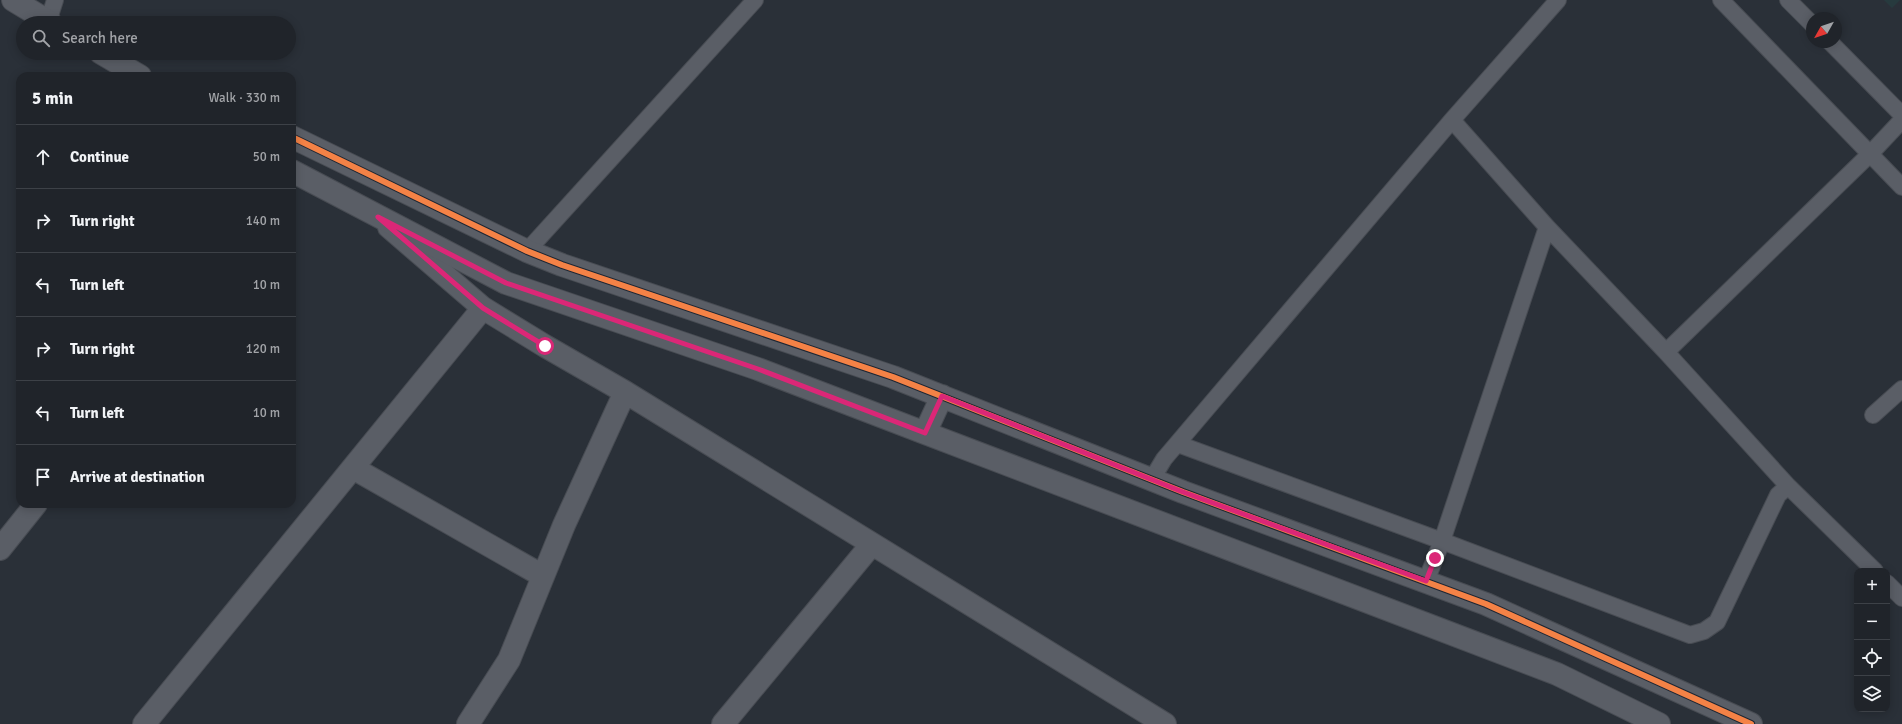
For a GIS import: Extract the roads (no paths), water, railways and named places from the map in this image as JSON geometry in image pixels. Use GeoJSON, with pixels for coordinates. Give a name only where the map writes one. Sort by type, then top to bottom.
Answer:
{"type":"FeatureCollection","features":[{"type":"Feature","properties":{"kind":"street"},"geometry":{"type":"LineString","coordinates":[[13,0],[40,16]]}},
{"type":"Feature","properties":{"kind":"street"},"geometry":{"type":"LineString","coordinates":[[113,60],[133,72]]}},
{"type":"Feature","properties":{"kind":"street"},"geometry":{"type":"LineString","coordinates":[[296,139],[527,250],[562,265],[893,377],[1152,479],[1486,604],[1751,724]]}},
{"type":"Feature","properties":{"kind":"street"},"geometry":{"type":"LineString","coordinates":[[296,174],[506,283],[758,369],[1557,674],[1659,724]]}},
{"type":"Feature","properties":{"kind":"street"},"geometry":{"type":"LineString","coordinates":[[378,217],[483,308],[625,392],[1164,724]]}},
{"type":"Feature","properties":{"kind":"street"},"geometry":{"type":"LineString","coordinates":[[144,724],[483,308]]}},
{"type":"Feature","properties":{"kind":"street"},"geometry":{"type":"LineString","coordinates":[[468,724],[509,660],[564,525],[625,392]]}},
{"type":"Feature","properties":{"kind":"street"},"geometry":{"type":"LineString","coordinates":[[925,433],[942,396]]}},
{"type":"Feature","properties":{"kind":"street"},"geometry":{"type":"LineString","coordinates":[[353,468],[543,576]]}},
{"type":"Feature","properties":{"kind":"street"},"geometry":{"type":"LineString","coordinates":[[0,549],[33,508]]}},
{"type":"Feature","properties":{"kind":"street"},"geometry":{"type":"LineString","coordinates":[[723,724],[872,544]]}},
{"type":"Feature","properties":{"kind":"lane"},"geometry":{"type":"LineString","coordinates":[[51,16],[55,0]]}},
{"type":"Feature","properties":{"kind":"lane"},"geometry":{"type":"LineString","coordinates":[[527,250],[755,0]]}},
{"type":"Feature","properties":{"kind":"lane"},"geometry":{"type":"LineString","coordinates":[[1152,479],[1164,459],[1452,120],[1558,0]]}},
{"type":"Feature","properties":{"kind":"lane"},"geometry":{"type":"LineString","coordinates":[[1721,0],[1871,153],[1902,187]]}},
{"type":"Feature","properties":{"kind":"lane"},"geometry":{"type":"LineString","coordinates":[[1788,0],[1806,18]]}},
{"type":"Feature","properties":{"kind":"lane"},"geometry":{"type":"LineString","coordinates":[[1836,48],[1902,115]]}},
{"type":"Feature","properties":{"kind":"lane"},"geometry":{"type":"LineString","coordinates":[[1452,120],[1547,227],[1666,352],[1788,486],[1872,568]]}},
{"type":"Feature","properties":{"kind":"lane"},"geometry":{"type":"LineString","coordinates":[[1666,352],[1871,153],[1902,120]]}},
{"type":"Feature","properties":{"kind":"lane"},"geometry":{"type":"LineString","coordinates":[[1426,581],[1442,541],[1547,227]]}},
{"type":"Feature","properties":{"kind":"lane"},"geometry":{"type":"LineString","coordinates":[[1873,415],[1902,389]]}},
{"type":"Feature","properties":{"kind":"lane"},"geometry":{"type":"LineString","coordinates":[[1178,444],[1442,541],[1690,635],[1704,631],[1717,622],[1778,495],[1788,486]]}},
{"type":"Feature","properties":{"kind":"lane"},"geometry":{"type":"LineString","coordinates":[[1890,586],[1902,598]]}}]}
